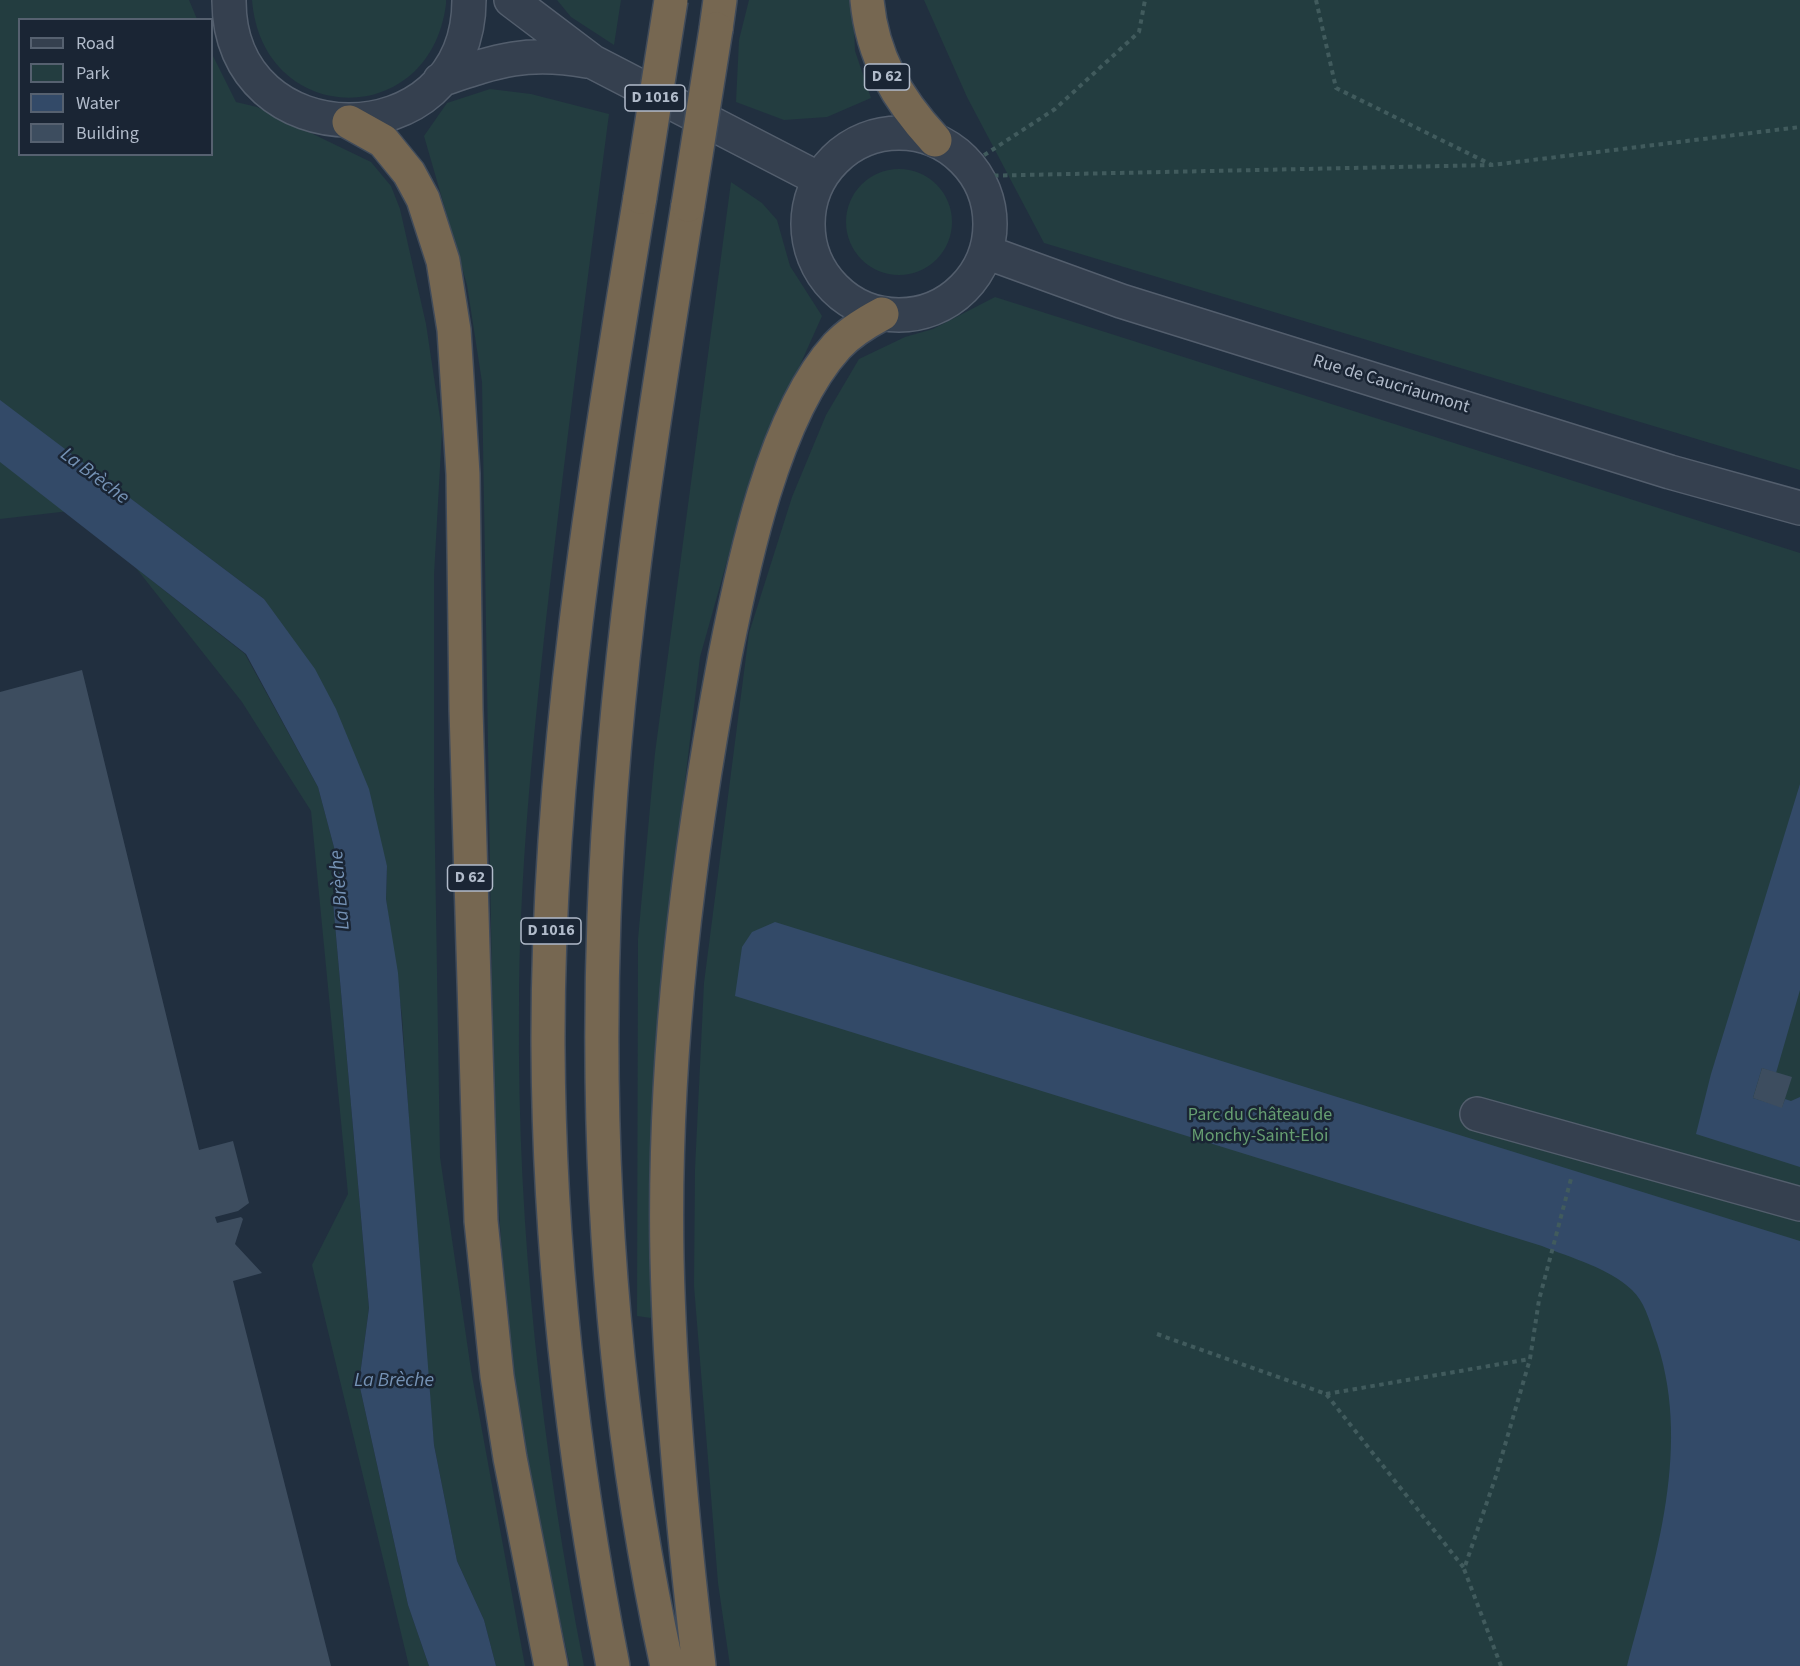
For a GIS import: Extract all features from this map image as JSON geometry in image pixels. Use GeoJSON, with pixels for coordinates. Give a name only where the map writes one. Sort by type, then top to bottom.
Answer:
{"type":"FeatureCollection","features":[{"type":"Feature","properties":{"kind":"highway","name":"D 1016"},"geometry":{"type":"LineString","coordinates":[[613,1666],[579,1476],[564,1353],[552,1194],[548,1031],[556,832],[569,688],[598,469],[671,0]]}},
{"type":"Feature","properties":{"kind":"highway","name":"D 62"},"geometry":{"type":"LineString","coordinates":[[867,0],[877,52],[887,76],[900,99],[935,140]]}},
{"type":"Feature","properties":{"kind":"highway","name":"D 1016"},"geometry":{"type":"LineString","coordinates":[[668,1666],[637,1501],[619,1360],[603,1142],[602,987],[608,844],[620,702],[657,401],[718,14]]}},
{"type":"Feature","properties":{"kind":"highway","name":"D 62"},"geometry":{"type":"LineString","coordinates":[[350,122],[369,130],[390,148],[409,173],[423,199],[443,261],[454,330],[463,474],[466,709],[481,1221],[495,1357],[510,1458],[551,1666]]}},
{"type":"Feature","properties":{"kind":"highway"},"geometry":{"type":"LineString","coordinates":[[699,1666],[686,1546],[671,1352],[667,1257],[671,1073],[691,856],[708,746],[731,628],[743,572],[772,470],[794,416],[822,366],[852,332],[882,314]]}},
{"type":"Feature","properties":{"kind":"street"},"geometry":{"type":"LineString","coordinates":[[207,0],[230,14],[246,63],[269,92],[290,106],[312,116],[350,122],[375,119],[399,111],[421,98],[440,80],[460,48],[467,22],[469,0]]}},
{"type":"Feature","properties":{"kind":"street"},"geometry":{"type":"LineString","coordinates":[[511,0],[593,62],[819,179]]}},
{"type":"Feature","properties":{"kind":"street"},"geometry":{"type":"LineString","coordinates":[[440,80],[491,63],[528,55],[547,54],[593,62]]}},
{"type":"Feature","properties":{"kind":"street"},"geometry":{"type":"LineString","coordinates":[[896,133],[935,140],[948,147],[972,170],[983,187],[989,213],[989,239],[986,252],[974,275],[946,302],[908,315],[882,314],[845,298],[826,280],[813,256],[807,217],[819,179],[826,168],[846,149],[869,138],[896,133]]}},
{"type":"Feature","properties":{"kind":"street","name":"Rue de Caucriaumont"},"geometry":{"type":"LineString","coordinates":[[986,252],[1132,304],[1670,472],[1800,508]]}},
{"type":"Feature","properties":{"kind":"street"},"geometry":{"type":"LineString","coordinates":[[1477,1114],[1800,1204]]}},
{"type":"Feature","properties":{"kind":"path"},"geometry":{"type":"LineString","coordinates":[[972,170],[1055,109],[1139,32],[1145,0]]}},
{"type":"Feature","properties":{"kind":"path"},"geometry":{"type":"LineString","coordinates":[[1316,0],[1336,88],[1492,165]]}},
{"type":"Feature","properties":{"kind":"path"},"geometry":{"type":"LineString","coordinates":[[972,170],[1492,165],[1800,127]]}},
{"type":"Feature","properties":{"kind":"path"},"geometry":{"type":"LineString","coordinates":[[1464,1569],[1496,1476],[1530,1359],[1550,1258],[1575,1164]]}},
{"type":"Feature","properties":{"kind":"path"},"geometry":{"type":"LineString","coordinates":[[1157,1334],[1326,1394],[1530,1359]]}},
{"type":"Feature","properties":{"kind":"path"},"geometry":{"type":"LineString","coordinates":[[1326,1394],[1464,1569],[1501,1666]]}},
{"type":"Feature","properties":{"kind":"green space"},"geometry":{"type":"Polygon","coordinates":[[[0,0],[189,0],[197,18],[18,18],[18,156],[213,156],[213,56],[236,102],[257,107],[371,162],[391,186],[400,209],[426,324],[442,431],[434,575],[434,788],[440,1157],[471,1370],[525,1666],[496,1666],[484,1620],[457,1561],[434,1445],[420,1285],[402,1016],[386,899],[387,866],[264,599],[119,490],[104,507],[0,519],[0,0]]]}},
{"type":"Feature","properties":{"kind":"green space"},"geometry":{"type":"Polygon","coordinates":[[[252,0],[446,0],[446,4],[433,46],[410,75],[380,92],[347,98],[314,91],[284,72],[263,42],[252,0]]]}},
{"type":"Feature","properties":{"kind":"green space"},"geometry":{"type":"Polygon","coordinates":[[[557,0],[621,0],[614,45],[571,17],[557,0]]]}},
{"type":"Feature","properties":{"kind":"green space"},"geometry":{"type":"Polygon","coordinates":[[[749,0],[853,0],[855,51],[871,98],[827,117],[784,120],[736,102],[739,40],[749,0]]]}},
{"type":"Feature","properties":{"kind":"green space"},"geometry":{"type":"Polygon","coordinates":[[[924,0],[1800,0],[1800,470],[1044,243],[967,97],[924,0]]]}},
{"type":"Feature","properties":{"kind":"green space"},"geometry":{"type":"Polygon","coordinates":[[[490,89],[531,94],[609,114],[568,430],[531,767],[521,913],[519,1011],[522,1176],[535,1340],[556,1504],[584,1666],[570,1666],[549,1568],[518,1403],[505,1293],[494,1110],[482,382],[467,285],[424,136],[447,103],[490,89]]]}},
{"type":"Feature","properties":{"kind":"green space"},"geometry":{"type":"Polygon","coordinates":[[[899,169],[919,173],[937,184],[948,202],[952,222],[948,242],[937,260],[919,271],[899,275],[879,271],[861,260],[850,242],[846,222],[850,202],[861,184],[879,173],[899,169]]]}},
{"type":"Feature","properties":{"kind":"green space"},"geometry":{"type":"Polygon","coordinates":[[[731,182],[762,203],[777,220],[790,266],[822,316],[752,472],[700,657],[674,873],[656,1127],[651,1318],[637,1316],[638,939],[655,753],[731,182]]]}},
{"type":"Feature","properties":{"kind":"green space","name":"Parc du Château de Monchy-Saint-Eloi"},"geometry":{"type":"Polygon","coordinates":[[[995,297],[1800,553],[1800,1666],[730,1666],[718,1583],[694,1286],[695,1169],[704,983],[749,633],[792,497],[826,415],[859,359],[905,337],[933,329],[995,297]]]}},
{"type":"Feature","properties":{"kind":"green space"},"geometry":{"type":"Polygon","coordinates":[[[136,568],[245,654],[318,787],[340,870],[333,902],[369,1308],[359,1383],[408,1605],[429,1666],[409,1666],[312,1265],[348,1194],[311,811],[242,702],[136,568]]]}},
{"type":"Feature","properties":{"kind":"water","name":"La Brèche"},"geometry":{"type":"Polygon","coordinates":[[[0,400],[264,599],[315,669],[336,709],[369,789],[387,866],[386,899],[398,973],[434,1445],[457,1561],[484,1620],[496,1666],[429,1666],[408,1605],[359,1383],[369,1308],[333,902],[340,870],[318,787],[246,654],[0,462],[0,400]]]}},
{"type":"Feature","properties":{"kind":"water"},"geometry":{"type":"Polygon","coordinates":[[[1800,784],[1800,990],[1776,1073],[1762,1068],[1753,1098],[1782,1107],[1785,1099],[1791,1101],[1800,1097],[1800,1167],[1696,1134],[1711,1074],[1800,784]]]}},
{"type":"Feature","properties":{"kind":"water"},"geometry":{"type":"Polygon","coordinates":[[[775,922],[1800,1241],[1800,1666],[1627,1666],[1649,1585],[1666,1501],[1671,1417],[1665,1375],[1646,1310],[1640,1299],[1623,1282],[1589,1264],[1542,1246],[735,996],[742,947],[752,932],[775,922]]]}},
{"type":"Feature","properties":{"kind":"building"},"geometry":{"type":"Polygon","coordinates":[[[82,670],[199,1150],[233,1141],[249,1203],[238,1211],[215,1217],[217,1223],[241,1217],[243,1219],[235,1244],[262,1273],[233,1281],[331,1666],[0,1666],[0,692],[82,670]]]}},
{"type":"Feature","properties":{"kind":"building"},"geometry":{"type":"Polygon","coordinates":[[[1762,1068],[1792,1077],[1782,1108],[1753,1098],[1762,1068]]]}}]}
